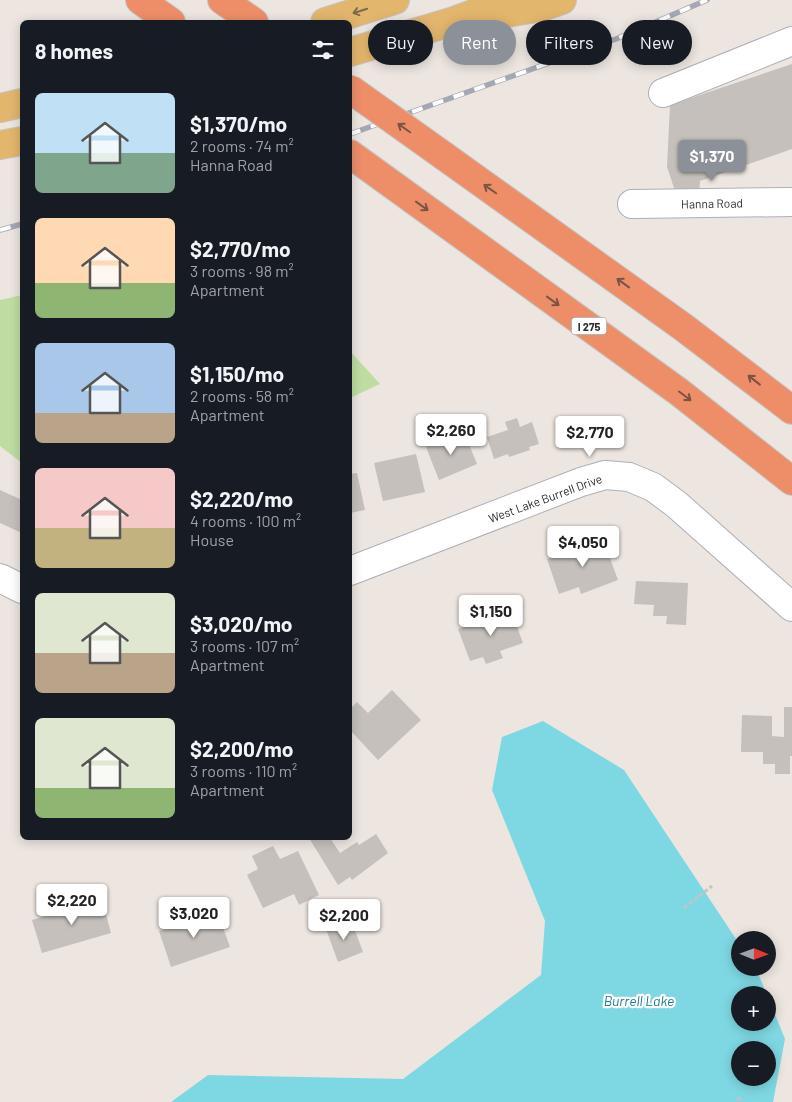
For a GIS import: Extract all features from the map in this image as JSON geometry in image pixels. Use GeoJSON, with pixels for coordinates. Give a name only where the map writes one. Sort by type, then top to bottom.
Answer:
{"type":"FeatureCollection","features":[{"type":"Feature","properties":{"kind":"highway"},"geometry":{"type":"LineString","coordinates":[[222,0],[251,20]]}},
{"type":"Feature","properties":{"kind":"highway"},"geometry":{"type":"LineString","coordinates":[[352,91],[683,327],[792,410]]}},
{"type":"Feature","properties":{"kind":"highway","name":"I 275"},"geometry":{"type":"LineString","coordinates":[[352,155],[679,392],[792,481]]}},
{"type":"Feature","properties":{"kind":"main road"},"geometry":{"type":"LineString","coordinates":[[331,20],[395,0]]}},
{"type":"Feature","properties":{"kind":"main road"},"geometry":{"type":"LineString","coordinates":[[453,20],[478,0]]}},
{"type":"Feature","properties":{"kind":"main road"},"geometry":{"type":"LineString","coordinates":[[456,20],[510,0]]}},
{"type":"Feature","properties":{"kind":"main road"},"geometry":{"type":"LineString","coordinates":[[463,20],[542,7],[562,0]]}},
{"type":"Feature","properties":{"kind":"main road"},"geometry":{"type":"LineString","coordinates":[[352,51],[443,24]]}},
{"type":"Feature","properties":{"kind":"main road"},"geometry":{"type":"LineString","coordinates":[[0,108],[20,103]]}},
{"type":"Feature","properties":{"kind":"main road"},"geometry":{"type":"LineString","coordinates":[[0,146],[20,141]]}},
{"type":"Feature","properties":{"kind":"street"},"geometry":{"type":"LineString","coordinates":[[663,94],[792,40]]}},
{"type":"Feature","properties":{"kind":"street","name":"Hanna Road"},"geometry":{"type":"LineString","coordinates":[[632,204],[792,202]]}},
{"type":"Feature","properties":{"kind":"street","name":"West Lake Burrell Drive"},"geometry":{"type":"LineString","coordinates":[[352,571],[581,482],[605,475],[629,477],[653,487],[676,504],[792,607]]}},
{"type":"Feature","properties":{"kind":"street"},"geometry":{"type":"LineString","coordinates":[[0,578],[20,588]]}},
{"type":"Feature","properties":{"kind":"path"},"geometry":{"type":"LineString","coordinates":[[684,908],[712,886]]}},
{"type":"Feature","properties":{"kind":"path"},"geometry":{"type":"LineString","coordinates":[[738,1097],[742,1102]]}},
{"type":"Feature","properties":{"kind":"green space"},"geometry":{"type":"Polygon","coordinates":[[[20,295],[20,461],[0,446],[0,300],[20,295]]]}},
{"type":"Feature","properties":{"kind":"green space"},"geometry":{"type":"Polygon","coordinates":[[[352,353],[380,384],[352,397],[352,353]]]}},
{"type":"Feature","properties":{"kind":"water","name":"Burrell Lake"},"geometry":{"type":"Polygon","coordinates":[[[543,721],[624,770],[731,931],[731,976],[759,976],[763,986],[731,986],[731,1031],[776,1031],[776,1017],[785,1039],[773,1102],[171,1102],[208,1075],[403,1079],[541,975],[545,921],[492,790],[502,737],[543,721]]]}},
{"type":"Feature","properties":{"kind":"building"},"geometry":{"type":"Polygon","coordinates":[[[792,64],[792,149],[700,181],[699,198],[677,197],[667,167],[670,105],[792,64]]]}},
{"type":"Feature","properties":{"kind":"building"},"geometry":{"type":"Polygon","coordinates":[[[517,418],[520,427],[532,422],[539,444],[529,447],[530,450],[509,457],[508,454],[494,459],[487,437],[508,430],[505,422],[517,418]]]}},
{"type":"Feature","properties":{"kind":"building"},"geometry":{"type":"Polygon","coordinates":[[[464,432],[477,464],[439,480],[426,447],[464,432]]]}},
{"type":"Feature","properties":{"kind":"building"},"geometry":{"type":"Polygon","coordinates":[[[416,454],[425,492],[383,501],[374,463],[416,454]]]}},
{"type":"Feature","properties":{"kind":"building"},"geometry":{"type":"Polygon","coordinates":[[[357,473],[365,510],[352,513],[352,474],[357,473]]]}},
{"type":"Feature","properties":{"kind":"building"},"geometry":{"type":"Polygon","coordinates":[[[0,490],[20,499],[20,532],[0,523],[0,490]]]}},
{"type":"Feature","properties":{"kind":"building"},"geometry":{"type":"Polygon","coordinates":[[[603,539],[618,580],[581,594],[579,587],[559,594],[547,559],[603,539]]]}},
{"type":"Feature","properties":{"kind":"building"},"geometry":{"type":"Polygon","coordinates":[[[636,581],[688,583],[686,625],[666,624],[667,616],[653,616],[654,605],[634,604],[636,581]]]}},
{"type":"Feature","properties":{"kind":"building"},"geometry":{"type":"Polygon","coordinates":[[[511,610],[523,643],[500,651],[503,658],[486,664],[483,657],[470,661],[458,629],[511,610]]]}},
{"type":"Feature","properties":{"kind":"building"},"geometry":{"type":"Polygon","coordinates":[[[392,690],[421,720],[378,760],[352,732],[352,707],[357,702],[368,713],[392,690]]]}},
{"type":"Feature","properties":{"kind":"building"},"geometry":{"type":"Polygon","coordinates":[[[784,707],[792,707],[790,774],[775,774],[775,764],[763,764],[763,752],[741,752],[742,715],[772,716],[772,736],[784,737],[784,707]]]}},
{"type":"Feature","properties":{"kind":"building"},"geometry":{"type":"Polygon","coordinates":[[[376,834],[388,853],[352,880],[350,877],[338,885],[310,840],[331,840],[340,853],[357,842],[359,845],[376,834]]]}},
{"type":"Feature","properties":{"kind":"building"},"geometry":{"type":"Polygon","coordinates":[[[273,846],[280,859],[298,851],[319,895],[299,905],[294,894],[263,908],[247,875],[258,869],[252,856],[273,846]]]}},
{"type":"Feature","properties":{"kind":"building"},"geometry":{"type":"Polygon","coordinates":[[[102,900],[111,933],[42,953],[32,920],[102,900]]]}},
{"type":"Feature","properties":{"kind":"building"},"geometry":{"type":"Polygon","coordinates":[[[217,911],[230,947],[171,967],[159,931],[217,911]]]}},
{"type":"Feature","properties":{"kind":"building"},"geometry":{"type":"Polygon","coordinates":[[[351,920],[363,952],[338,962],[326,929],[351,920]]]}},
{"type":"Feature","properties":{"kind":"railway"},"geometry":{"type":"LineString","coordinates":[[352,133],[616,39],[707,0]]}},
{"type":"Feature","properties":{"kind":"railway"},"geometry":{"type":"LineString","coordinates":[[0,230],[20,225]]}}]}
